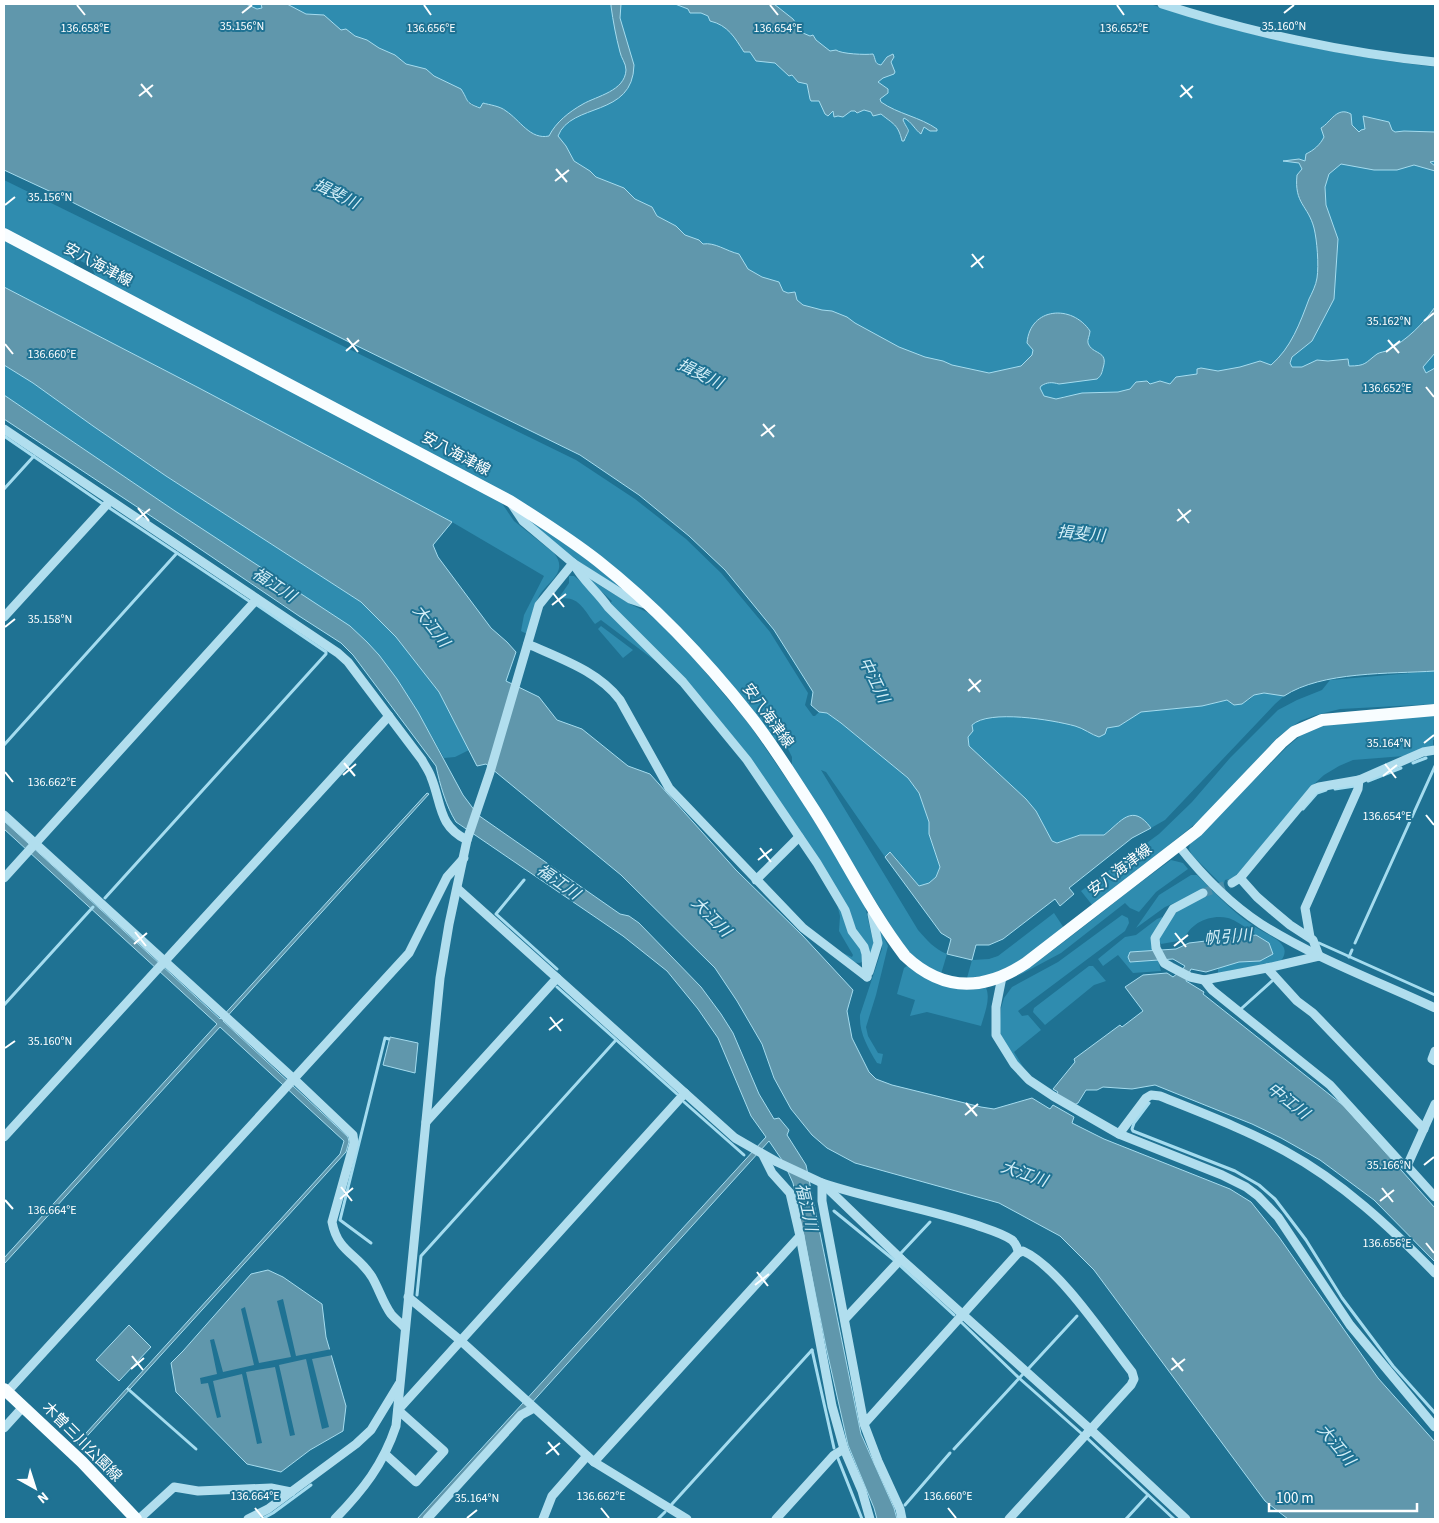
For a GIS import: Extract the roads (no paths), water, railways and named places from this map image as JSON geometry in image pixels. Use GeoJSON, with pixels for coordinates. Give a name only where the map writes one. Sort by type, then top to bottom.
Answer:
{"type":"FeatureCollection","features":[{"type":"Feature","properties":{"kind":"main road","name":"安八海津線"},"geometry":{"type":"LineString","coordinates":[[4,234],[510,502],[599,561],[650,606],[711,669],[752,719],[811,805],[904,956],[925,972],[948,981],[960,984],[973,984],[1002,978],[1026,963],[1178,846],[1215,814],[1281,743],[1294,732],[1309,724],[1336,718],[1435,710]]}},
{"type":"Feature","properties":{"kind":"main road","name":"木曽三川公園線"},"geometry":{"type":"LineString","coordinates":[[5,1390],[82,1462],[137,1519]]}},
{"type":"Feature","properties":{"kind":"street"},"geometry":{"type":"LineString","coordinates":[[1162,4],[1185,12],[1347,50],[1435,62]]}},
{"type":"Feature","properties":{"kind":"street"},"geometry":{"type":"LineString","coordinates":[[4,429],[338,653],[348,662],[422,760],[431,776],[445,822],[456,835],[467,840]]}},
{"type":"Feature","properties":{"kind":"street"},"geometry":{"type":"LineString","coordinates":[[4,617],[110,501]]}},
{"type":"Feature","properties":{"kind":"street"},"geometry":{"type":"LineString","coordinates":[[510,502],[523,521],[573,563],[630,599],[650,606]]}},
{"type":"Feature","properties":{"kind":"street"},"geometry":{"type":"LineString","coordinates":[[336,1519],[363,1488],[378,1467],[396,1426],[440,978],[449,924],[467,840],[490,772],[539,604],[573,563]]}},
{"type":"Feature","properties":{"kind":"street"},"geometry":{"type":"LineString","coordinates":[[573,563],[580,576],[599,593],[608,607],[683,682],[747,760],[845,910],[852,931],[864,947],[867,977]]}},
{"type":"Feature","properties":{"kind":"street"},"geometry":{"type":"LineString","coordinates":[[4,878],[257,599]]}},
{"type":"Feature","properties":{"kind":"street"},"geometry":{"type":"LineString","coordinates":[[528,644],[589,672],[604,682],[620,700],[669,788],[803,928],[867,977]]}},
{"type":"Feature","properties":{"kind":"street"},"geometry":{"type":"LineString","coordinates":[[4,1137],[389,716]]}},
{"type":"Feature","properties":{"kind":"street"},"geometry":{"type":"LineString","coordinates":[[1319,956],[1310,937],[1290,925],[1236,881],[1314,789],[1359,780],[1423,752],[1435,750]]}},
{"type":"Feature","properties":{"kind":"street"},"geometry":{"type":"LineString","coordinates":[[1310,937],[1305,908],[1358,789],[1359,780]]}},
{"type":"Feature","properties":{"kind":"street"},"geometry":{"type":"LineString","coordinates":[[4,815],[32,847],[161,965],[225,1016],[290,1083],[353,1135],[354,1143],[332,1222],[334,1234],[341,1246],[361,1263],[371,1276],[392,1315],[406,1328]]}},
{"type":"Feature","properties":{"kind":"street"},"geometry":{"type":"LineString","coordinates":[[756,880],[799,837]]}},
{"type":"Feature","properties":{"kind":"street"},"geometry":{"type":"LineString","coordinates":[[1178,846],[1195,867],[1234,903],[1260,923],[1319,956],[1435,1008]]}},
{"type":"Feature","properties":{"kind":"street"},"geometry":{"type":"LineString","coordinates":[[5,1390],[409,953],[447,877],[464,858]]}},
{"type":"Feature","properties":{"kind":"street"},"geometry":{"type":"LineString","coordinates":[[458,889],[735,1138],[751,1149],[819,1181],[853,1193],[954,1217],[991,1230],[1012,1240],[1018,1247],[1018,1253]]}},
{"type":"Feature","properties":{"kind":"street"},"geometry":{"type":"LineString","coordinates":[[1203,893],[1173,909],[1156,938],[1156,948],[1164,963],[1190,977],[1204,980],[1319,956]]}},
{"type":"Feature","properties":{"kind":"street"},"geometry":{"type":"LineString","coordinates":[[867,977],[878,943],[868,899]]}},
{"type":"Feature","properties":{"kind":"street"},"geometry":{"type":"LineString","coordinates":[[1267,968],[1297,1001],[1320,1020],[1424,1129]]}},
{"type":"Feature","properties":{"kind":"street"},"geometry":{"type":"LineString","coordinates":[[426,1122],[556,978]]}},
{"type":"Feature","properties":{"kind":"street"},"geometry":{"type":"LineString","coordinates":[[1002,978],[996,1007],[996,1035],[1014,1064],[1029,1080],[1076,1111],[1119,1134],[1222,1175],[1246,1187],[1258,1196],[1284,1225],[1350,1325],[1435,1427]]}},
{"type":"Feature","properties":{"kind":"street"},"geometry":{"type":"LineString","coordinates":[[1204,980],[1212,990],[1330,1085],[1401,1163],[1408,1166],[1435,1197]]}},
{"type":"Feature","properties":{"kind":"street"},"geometry":{"type":"LineString","coordinates":[[1435,1051],[1432,1059],[1435,1061]]}},
{"type":"Feature","properties":{"kind":"street"},"geometry":{"type":"LineString","coordinates":[[398,1410],[685,1093]]}},
{"type":"Feature","properties":{"kind":"street"},"geometry":{"type":"LineString","coordinates":[[1119,1134],[1146,1098],[1151,1095],[1160,1096],[1244,1130],[1286,1151],[1360,1201],[1435,1273]]}},
{"type":"Feature","properties":{"kind":"street"},"geometry":{"type":"LineString","coordinates":[[1408,1166],[1435,1104]]}},
{"type":"Feature","properties":{"kind":"street"},"geometry":{"type":"LineString","coordinates":[[762,1154],[772,1172],[790,1194],[800,1236],[832,1406],[844,1449],[862,1491],[870,1519]]}},
{"type":"Feature","properties":{"kind":"street"},"geometry":{"type":"LineString","coordinates":[[819,1181],[899,1262],[962,1314],[1090,1429],[1186,1519]]}},
{"type":"Feature","properties":{"kind":"street"},"geometry":{"type":"LineString","coordinates":[[819,1181],[864,1424],[878,1461],[900,1509],[902,1519]]}},
{"type":"Feature","properties":{"kind":"street"},"geometry":{"type":"LineString","coordinates":[[543,1519],[552,1496],[590,1459],[800,1236]]}},
{"type":"Feature","properties":{"kind":"street"},"geometry":{"type":"LineString","coordinates":[[864,1424],[1018,1253],[1023,1250],[1032,1255],[1054,1274],[1074,1296],[1132,1372],[1134,1379],[1009,1519]]}},
{"type":"Feature","properties":{"kind":"street"},"geometry":{"type":"LineString","coordinates":[[845,1319],[899,1262]]}},
{"type":"Feature","properties":{"kind":"street"},"geometry":{"type":"LineString","coordinates":[[408,1298],[461,1340],[590,1459],[686,1519]]}},
{"type":"Feature","properties":{"kind":"street"},"geometry":{"type":"LineString","coordinates":[[248,1519],[291,1492],[372,1430],[399,1384]]}},
{"type":"Feature","properties":{"kind":"street"},"geometry":{"type":"LineString","coordinates":[[427,1519],[530,1404]]}},
{"type":"Feature","properties":{"kind":"street"},"geometry":{"type":"LineString","coordinates":[[4,1428],[23,1407]]}},
{"type":"Feature","properties":{"kind":"street"},"geometry":{"type":"LineString","coordinates":[[385,1454],[416,1482],[444,1451],[398,1410]]}},
{"type":"Feature","properties":{"kind":"street"},"geometry":{"type":"LineString","coordinates":[[776,1519],[834,1455],[844,1449]]}},
{"type":"Feature","properties":{"kind":"street"},"geometry":{"type":"LineString","coordinates":[[137,1519],[174,1487],[198,1491],[271,1488],[291,1492]]}},
{"type":"Feature","properties":{"kind":"water"},"geometry":{"type":"Polygon","coordinates":[[[4,4],[246,4],[257,9],[262,8],[261,4],[287,4],[306,14],[324,15],[341,30],[346,29],[355,36],[367,40],[395,55],[406,64],[426,69],[434,76],[461,89],[471,104],[480,108],[483,103],[501,108],[536,135],[549,136],[555,126],[568,114],[583,104],[616,88],[621,83],[626,67],[619,46],[611,4],[621,4],[620,18],[634,65],[631,82],[624,94],[613,102],[575,118],[565,125],[558,136],[574,161],[596,177],[624,188],[635,199],[652,207],[657,216],[676,226],[685,235],[699,240],[703,244],[716,245],[739,254],[748,269],[762,277],[779,282],[783,291],[788,293],[795,292],[797,300],[803,305],[832,311],[847,317],[899,347],[925,357],[989,373],[1021,366],[1032,355],[1033,350],[1027,343],[1030,331],[1036,322],[1044,316],[1053,313],[1073,316],[1090,331],[1088,343],[1090,347],[1104,358],[1102,373],[1097,379],[1059,384],[1050,383],[1041,386],[1040,388],[1044,396],[1056,399],[1082,393],[1118,392],[1130,389],[1136,382],[1147,381],[1150,384],[1160,381],[1170,384],[1176,377],[1197,374],[1197,369],[1201,368],[1218,371],[1260,361],[1271,365],[1284,351],[1294,335],[1315,286],[1318,273],[1314,228],[1299,198],[1298,192],[1297,175],[1302,169],[1299,163],[1283,161],[1299,159],[1305,161],[1306,154],[1312,151],[1324,137],[1321,128],[1334,116],[1342,112],[1351,114],[1352,125],[1359,132],[1365,129],[1363,116],[1389,122],[1392,130],[1395,132],[1435,132],[1435,161],[1430,162],[1435,166],[1435,171],[1414,165],[1397,170],[1374,170],[1341,164],[1329,174],[1325,187],[1326,205],[1338,239],[1334,299],[1312,341],[1292,357],[1290,363],[1292,367],[1302,367],[1317,360],[1348,359],[1349,366],[1362,365],[1377,354],[1395,346],[1408,336],[1435,307],[1435,353],[1423,367],[1426,373],[1435,368],[1435,671],[1357,675],[1317,682],[1284,696],[1264,693],[1254,695],[1242,704],[1234,705],[1227,700],[1202,706],[1141,712],[1119,726],[1107,728],[1105,734],[1099,737],[1081,728],[1052,721],[1022,717],[980,720],[972,725],[973,731],[968,737],[969,746],[1026,799],[1036,811],[1052,841],[1057,843],[1080,835],[1104,835],[1121,820],[1132,815],[1144,820],[1151,828],[1132,838],[1069,888],[1074,894],[1060,906],[1055,899],[1003,939],[989,945],[976,945],[972,960],[947,954],[951,939],[941,933],[885,857],[890,852],[919,886],[929,883],[936,877],[940,867],[929,834],[929,822],[919,793],[908,778],[841,723],[827,713],[819,712],[811,705],[813,692],[774,630],[725,570],[689,536],[639,495],[580,455],[347,341],[62,197],[4,170],[4,4]]]}},
{"type":"Feature","properties":{"kind":"water"},"geometry":{"type":"Polygon","coordinates":[[[675,4],[774,4],[793,19],[803,33],[810,36],[813,35],[816,40],[830,51],[873,54],[876,62],[881,65],[887,57],[893,54],[894,57],[891,62],[894,74],[878,82],[888,89],[888,93],[880,99],[881,102],[895,110],[923,121],[937,129],[937,131],[930,131],[924,127],[921,134],[904,118],[903,120],[908,130],[904,141],[902,141],[897,128],[881,114],[873,116],[871,112],[864,110],[857,113],[851,111],[843,117],[834,117],[833,111],[828,116],[825,114],[819,101],[811,101],[807,84],[798,82],[792,75],[789,76],[775,63],[756,61],[750,52],[744,52],[726,29],[710,21],[708,16],[701,13],[690,13],[688,9],[675,4]]]}},
{"type":"Feature","properties":{"kind":"water","name":"大江川"},"geometry":{"type":"Polygon","coordinates":[[[4,287],[452,522],[433,545],[438,557],[491,628],[516,652],[506,681],[539,697],[557,720],[582,729],[628,766],[650,774],[736,870],[803,936],[853,990],[847,1011],[852,1038],[869,1072],[876,1079],[892,1085],[994,1109],[1032,1098],[1050,1109],[1053,1105],[1074,1117],[1072,1123],[1104,1139],[1230,1189],[1251,1202],[1279,1237],[1378,1378],[1435,1442],[1435,1519],[1288,1519],[1265,1501],[1094,1270],[1060,1236],[999,1203],[855,1163],[827,1148],[812,1135],[791,1109],[774,1078],[762,1044],[715,968],[621,875],[486,764],[477,766],[439,692],[396,637],[361,602],[166,476],[33,383],[4,365],[4,287]]]}},
{"type":"Feature","properties":{"kind":"water","name":"福江川"},"geometry":{"type":"Polygon","coordinates":[[[4,395],[175,511],[350,626],[379,655],[397,679],[418,712],[463,795],[478,815],[620,914],[629,916],[639,923],[701,987],[733,1033],[759,1094],[774,1119],[779,1118],[789,1130],[787,1135],[806,1165],[861,1434],[894,1508],[897,1519],[877,1519],[848,1445],[793,1183],[784,1163],[769,1141],[424,1519],[417,1519],[766,1137],[751,1116],[718,1038],[698,1009],[667,971],[623,936],[456,822],[439,781],[436,766],[353,655],[341,643],[4,419],[4,395]]]}},
{"type":"Feature","properties":{"kind":"water"},"geometry":{"type":"Polygon","coordinates":[[[427,793],[429,794],[223,1021],[348,1137],[349,1142],[346,1152],[79,1445],[77,1443],[340,1154],[344,1141],[220,1027],[4,1264],[4,1258],[217,1024],[4,829],[4,821],[220,1019],[427,793]]]}},
{"type":"Feature","properties":{"kind":"water"},"geometry":{"type":"Polygon","coordinates":[[[1256,935],[1269,943],[1273,954],[1260,961],[1239,962],[1206,972],[1191,969],[1189,973],[1182,970],[1185,966],[1173,959],[1130,962],[1128,957],[1130,952],[1176,949],[1189,943],[1256,935]]]}},
{"type":"Feature","properties":{"kind":"water","name":"中江川"},"geometry":{"type":"Polygon","coordinates":[[[1167,973],[1173,977],[1178,973],[1187,978],[1186,981],[1204,992],[1203,994],[1344,1106],[1435,1208],[1435,1262],[1374,1200],[1320,1160],[1252,1124],[1155,1085],[1132,1089],[1103,1087],[1097,1090],[1086,1090],[1078,1103],[1074,1105],[1056,1095],[1058,1092],[1053,1089],[1075,1062],[1074,1059],[1120,1025],[1122,1027],[1143,1011],[1125,987],[1143,975],[1167,973]]]}},
{"type":"Feature","properties":{"kind":"water"},"geometry":{"type":"Polygon","coordinates":[[[390,1037],[418,1043],[415,1073],[383,1065],[390,1037]]]}},
{"type":"Feature","properties":{"kind":"water"},"geometry":{"type":"Polygon","coordinates":[[[268,1270],[283,1277],[322,1304],[326,1337],[346,1406],[343,1431],[310,1450],[281,1472],[247,1464],[176,1392],[171,1363],[251,1274],[268,1270]]]}},
{"type":"Feature","properties":{"kind":"water"},"geometry":{"type":"Polygon","coordinates":[[[129,1325],[151,1347],[119,1381],[96,1360],[129,1325]]]}},
{"type":"Feature","properties":{"kind":"waterway"},"geometry":{"type":"LineString","coordinates":[[4,436],[103,504]]}},
{"type":"Feature","properties":{"kind":"waterway"},"geometry":{"type":"LineString","coordinates":[[4,489],[34,456]]}},
{"type":"Feature","properties":{"kind":"waterway"},"geometry":{"type":"LineString","coordinates":[[108,507],[249,601]]}},
{"type":"Feature","properties":{"kind":"waterway"},"geometry":{"type":"LineString","coordinates":[[4,745],[177,553]]}},
{"type":"Feature","properties":{"kind":"waterway"},"geometry":{"type":"LineString","coordinates":[[105,898],[326,654],[326,652],[257,605]]}},
{"type":"Feature","properties":{"kind":"waterway"},"geometry":{"type":"LineString","coordinates":[[1413,763],[1426,758]]}},
{"type":"Feature","properties":{"kind":"waterway"},"geometry":{"type":"LineString","coordinates":[[1355,943],[1435,766]]}},
{"type":"Feature","properties":{"kind":"waterway"},"geometry":{"type":"LineString","coordinates":[[1368,781],[1401,768]]}},
{"type":"Feature","properties":{"kind":"waterway"},"geometry":{"type":"LineString","coordinates":[[1335,789],[1355,786]]}},
{"type":"Feature","properties":{"kind":"waterway"},"geometry":{"type":"LineString","coordinates":[[1303,809],[1317,793],[1326,790]]}},
{"type":"Feature","properties":{"kind":"waterway"},"geometry":{"type":"LineString","coordinates":[[524,880],[496,914],[557,969]]}},
{"type":"Feature","properties":{"kind":"waterway"},"geometry":{"type":"LineString","coordinates":[[4,1005],[93,907]]}},
{"type":"Feature","properties":{"kind":"waterway","name":"帆引川"},"geometry":{"type":"LineString","coordinates":[[1319,943],[1435,995]]}},
{"type":"Feature","properties":{"kind":"waterway","name":"帆引川"},"geometry":{"type":"LineString","coordinates":[[1349,957],[1352,950]]}},
{"type":"Feature","properties":{"kind":"waterway"},"geometry":{"type":"LineString","coordinates":[[1242,1008],[1272,981]]}},
{"type":"Feature","properties":{"kind":"waterway"},"geometry":{"type":"LineString","coordinates":[[557,987],[677,1094]]}},
{"type":"Feature","properties":{"kind":"waterway"},"geometry":{"type":"LineString","coordinates":[[371,1243],[340,1220],[385,1038],[389,1039]]}},
{"type":"Feature","properties":{"kind":"waterway"},"geometry":{"type":"LineString","coordinates":[[417,1295],[421,1256],[616,1040]]}},
{"type":"Feature","properties":{"kind":"waterway"},"geometry":{"type":"LineString","coordinates":[[684,1102],[744,1155]]}},
{"type":"Feature","properties":{"kind":"waterway"},"geometry":{"type":"LineString","coordinates":[[1149,1103],[1134,1123],[1133,1131],[1235,1171],[1259,1185],[1275,1199],[1306,1240],[1342,1298],[1393,1366],[1435,1413]]}},
{"type":"Feature","properties":{"kind":"waterway"},"geometry":{"type":"LineString","coordinates":[[834,1211],[894,1260],[954,1315]]}},
{"type":"Feature","properties":{"kind":"waterway"},"geometry":{"type":"LineString","coordinates":[[901,1253],[930,1222]]}},
{"type":"Feature","properties":{"kind":"waterway"},"geometry":{"type":"LineString","coordinates":[[1029,1368],[1077,1316]]}},
{"type":"Feature","properties":{"kind":"waterway"},"geometry":{"type":"LineString","coordinates":[[961,1322],[1019,1378],[1081,1433]]}},
{"type":"Feature","properties":{"kind":"waterway"},"geometry":{"type":"LineString","coordinates":[[812,1350],[834,1448]]}},
{"type":"Feature","properties":{"kind":"waterway"},"geometry":{"type":"LineString","coordinates":[[672,1504],[812,1350]]}},
{"type":"Feature","properties":{"kind":"waterway"},"geometry":{"type":"LineString","coordinates":[[954,1449],[1023,1374]]}},
{"type":"Feature","properties":{"kind":"waterway"},"geometry":{"type":"LineString","coordinates":[[128,1389],[196,1449]]}},
{"type":"Feature","properties":{"kind":"waterway"},"geometry":{"type":"LineString","coordinates":[[1087,1438],[1174,1519]]}},
{"type":"Feature","properties":{"kind":"waterway"},"geometry":{"type":"LineString","coordinates":[[905,1505],[950,1453]]}},
{"type":"Feature","properties":{"kind":"waterway"},"geometry":{"type":"LineString","coordinates":[[837,1456],[862,1519]]}},
{"type":"Feature","properties":{"kind":"waterway"},"geometry":{"type":"LineString","coordinates":[[262,1519],[311,1485]]}},
{"type":"Feature","properties":{"kind":"waterway"},"geometry":{"type":"LineString","coordinates":[[1126,1519],[1148,1495]]}},
{"type":"Feature","properties":{"kind":"waterway"},"geometry":{"type":"LineString","coordinates":[[658,1519],[665,1512]]}},
{"type":"Feature","properties":{"kind":"tunnel"},"geometry":{"type":"LineString","coordinates":[[1203,893],[1232,883]]}},
{"type":"Feature","properties":{"kind":"water label","name":"揖斐川"},"geometry":{"type":"Point","coordinates":[336,194]}},
{"type":"Feature","properties":{"kind":"water label","name":"揖斐川"},"geometry":{"type":"Point","coordinates":[700,374]}},
{"type":"Feature","properties":{"kind":"water label","name":"揖斐川"},"geometry":{"type":"Point","coordinates":[1081,534]}}]}
